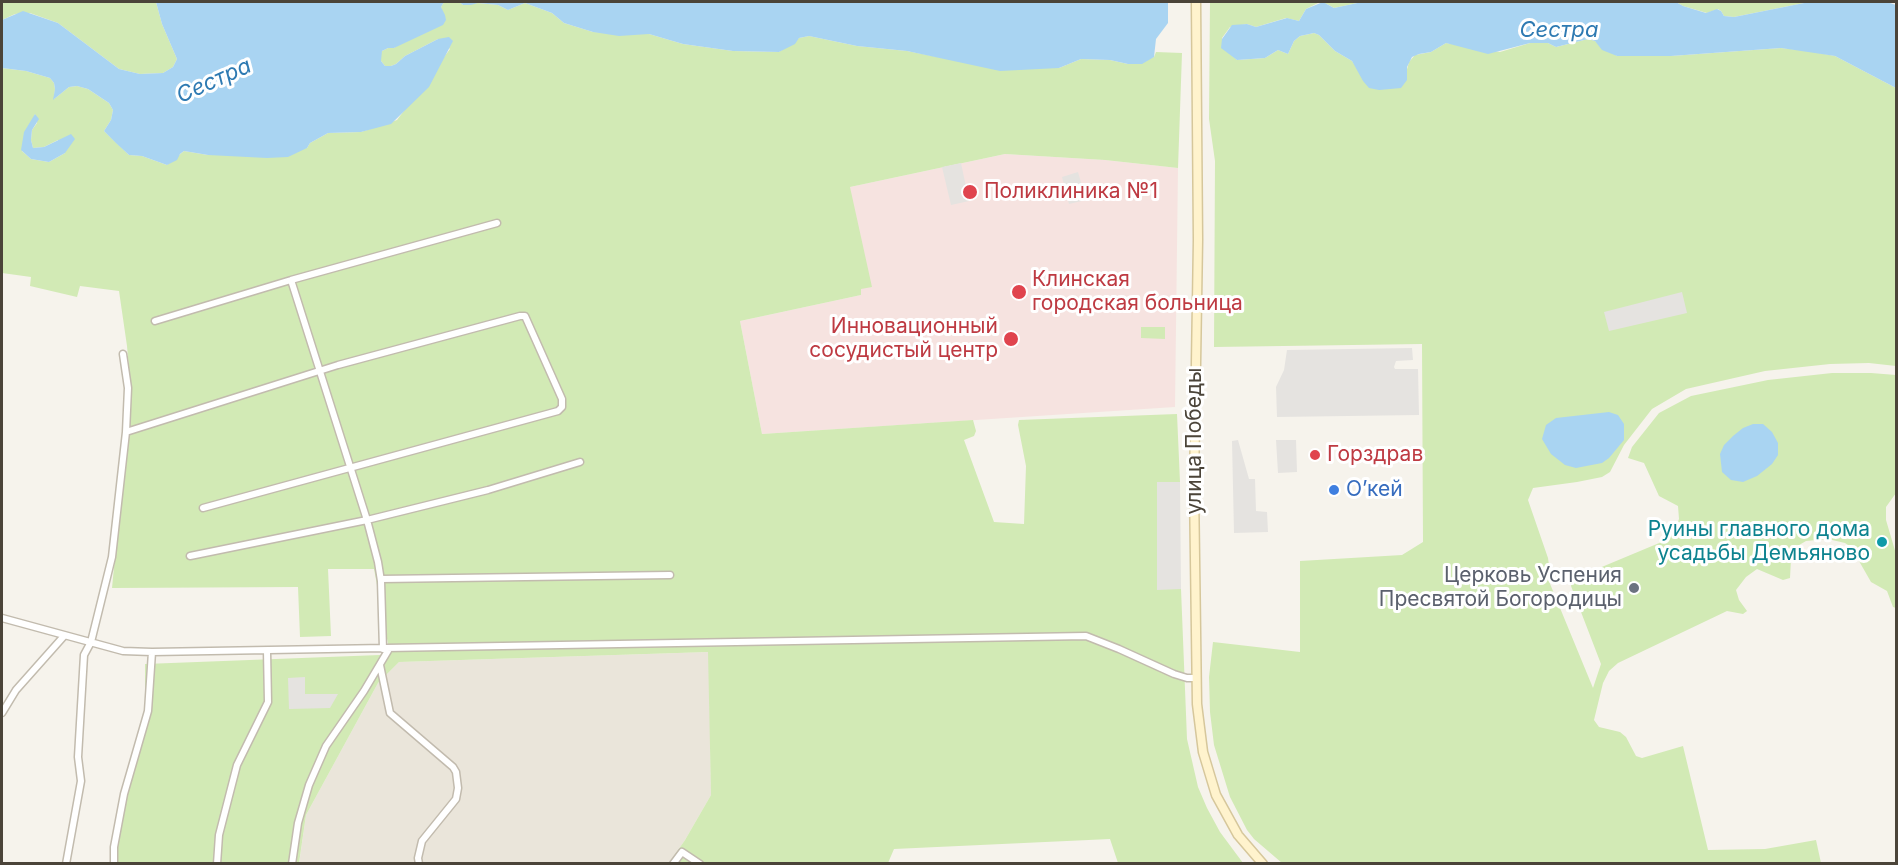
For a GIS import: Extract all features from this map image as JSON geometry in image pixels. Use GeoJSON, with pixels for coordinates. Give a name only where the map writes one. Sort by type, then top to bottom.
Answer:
{"type":"FeatureCollection","features":[{"type":"Feature","properties":{"kind":"street","name":"улица Победы"},"geometry":{"type":"LineString","coordinates":[[1197,2],[1198,240],[1194,476],[1196,678],[1200,728],[1210,778],[1222,808],[1238,835],[1263,864]]}},
{"type":"Feature","properties":{"kind":"street"},"geometry":{"type":"LineString","coordinates":[[155,321],[291,280],[497,223]]}},
{"type":"Feature","properties":{"kind":"street"},"geometry":{"type":"LineString","coordinates":[[291,280],[367,520],[381,579],[386,649],[380,665],[326,746],[309,785],[298,823],[292,864]]}},
{"type":"Feature","properties":{"kind":"street"},"geometry":{"type":"LineString","coordinates":[[126,432],[319,371],[520,316],[525,316],[562,399],[562,407],[558,411],[203,508]]}},
{"type":"Feature","properties":{"kind":"street"},"geometry":{"type":"LineString","coordinates":[[66,864],[81,781],[78,757],[84,655],[91,642],[112,557],[126,432],[128,388],[123,354]]}},
{"type":"Feature","properties":{"kind":"street"},"geometry":{"type":"LineString","coordinates":[[190,556],[367,520],[488,490],[580,462]]}},
{"type":"Feature","properties":{"kind":"street"},"geometry":{"type":"LineString","coordinates":[[381,579],[670,575]]}},
{"type":"Feature","properties":{"kind":"street"},"geometry":{"type":"LineString","coordinates":[[2,618],[123,651],[152,652],[1086,636],[1119,648],[1174,674],[1196,678]]}},
{"type":"Feature","properties":{"kind":"street"},"geometry":{"type":"LineString","coordinates":[[2,713],[16,690],[64,636]]}},
{"type":"Feature","properties":{"kind":"street"},"geometry":{"type":"LineString","coordinates":[[217,864],[219,835],[237,765],[268,702],[267,651]]}},
{"type":"Feature","properties":{"kind":"street"},"geometry":{"type":"LineString","coordinates":[[114,864],[114,847],[124,794],[148,711],[152,652]]}},
{"type":"Feature","properties":{"kind":"street"},"geometry":{"type":"LineString","coordinates":[[380,665],[390,713],[456,772],[458,788],[456,800],[423,841],[418,858],[419,864]]}},
{"type":"Feature","properties":{"kind":"street"},"geometry":{"type":"LineString","coordinates":[[674,864],[682,852],[700,864]]}},
{"type":"Feature","properties":{"kind":"shaded area","name":"Клинская городская больница"},"geometry":{"type":"Polygon","coordinates":[[[1005,154],[1105,160],[1178,168],[1175,407],[762,434],[740,321],[861,295],[850,187],[1005,154]]]}},
{"type":"Feature","properties":{"kind":"shaded area"},"geometry":{"type":"Polygon","coordinates":[[[961,163],[969,201],[951,205],[942,167],[961,163]]]}},
{"type":"Feature","properties":{"kind":"shaded area"},"geometry":{"type":"Polygon","coordinates":[[[1078,172],[1086,200],[1069,204],[1062,177],[1078,172]]]}},
{"type":"Feature","properties":{"kind":"shaded area"},"geometry":{"type":"Polygon","coordinates":[[[1682,292],[1687,313],[1609,331],[1604,312],[1682,292]]]}},
{"type":"Feature","properties":{"kind":"shaded area"},"geometry":{"type":"Polygon","coordinates":[[[1412,348],[1413,360],[1396,361],[1394,367],[1395,369],[1418,369],[1419,415],[1277,417],[1276,387],[1284,370],[1287,350],[1412,348]]]}},
{"type":"Feature","properties":{"kind":"shaded area"},"geometry":{"type":"Polygon","coordinates":[[[1238,440],[1249,479],[1255,479],[1256,511],[1267,512],[1268,532],[1234,533],[1232,441],[1238,440]]]}},
{"type":"Feature","properties":{"kind":"shaded area"},"geometry":{"type":"Polygon","coordinates":[[[1276,440],[1296,440],[1297,472],[1278,473],[1276,440]]]}},
{"type":"Feature","properties":{"kind":"shaded area"},"geometry":{"type":"Polygon","coordinates":[[[1157,482],[1180,482],[1181,589],[1157,590],[1157,482]]]}},
{"type":"Feature","properties":{"kind":"shaded area"},"geometry":{"type":"Polygon","coordinates":[[[709,652],[711,795],[669,863],[299,864],[306,815],[378,683],[399,662],[709,652]]]}},
{"type":"Feature","properties":{"kind":"shaded area"},"geometry":{"type":"Polygon","coordinates":[[[305,677],[305,694],[338,694],[330,708],[289,709],[288,678],[305,677]]]}},
{"type":"Feature","properties":{"kind":"green space"},"geometry":{"type":"Polygon","coordinates":[[[2,2],[156,2],[162,24],[177,59],[173,67],[163,73],[140,74],[119,69],[58,23],[30,13],[15,14],[2,20],[2,2]]]}},
{"type":"Feature","properties":{"kind":"green space"},"geometry":{"type":"Polygon","coordinates":[[[444,2],[459,2],[463,5],[478,3],[498,5],[508,10],[525,3],[552,13],[564,23],[593,32],[649,34],[683,44],[733,51],[779,52],[799,38],[809,36],[857,46],[907,51],[948,59],[1059,68],[1081,59],[1110,60],[1128,64],[1154,57],[1156,52],[1182,53],[1178,168],[1105,160],[1005,154],[850,187],[872,287],[861,289],[861,295],[740,321],[762,434],[973,420],[976,431],[974,436],[964,440],[994,522],[1024,524],[1026,466],[1019,420],[1177,414],[1180,482],[1157,483],[1157,589],[1181,589],[1187,739],[1198,787],[1207,808],[1220,832],[1243,863],[1118,863],[1110,839],[894,849],[888,863],[669,863],[711,795],[708,652],[399,662],[378,683],[306,815],[299,863],[111,863],[121,794],[145,710],[145,664],[380,655],[389,649],[374,569],[328,569],[331,636],[300,637],[298,587],[112,588],[131,392],[119,291],[80,286],[77,297],[30,286],[31,277],[2,273],[2,68],[26,71],[50,78],[54,83],[54,99],[69,87],[77,86],[88,89],[109,103],[113,110],[111,120],[104,131],[129,155],[142,156],[167,165],[184,151],[208,155],[307,148],[310,143],[328,133],[361,132],[397,120],[450,49],[438,39],[391,66],[385,66],[380,55],[388,48],[394,48],[442,11],[441,7],[444,2]],[[35,114],[22,151],[31,159],[49,162],[65,153],[58,140],[44,147],[33,148],[32,130],[37,123],[35,114]]]}},
{"type":"Feature","properties":{"kind":"green space"},"geometry":{"type":"Polygon","coordinates":[[[1210,2],[1362,2],[1334,8],[1318,3],[1306,9],[1299,21],[1286,18],[1256,27],[1247,24],[1230,27],[1222,38],[1227,51],[1237,60],[1265,58],[1278,50],[1288,54],[1294,41],[1300,36],[1314,33],[1335,51],[1352,61],[1357,68],[1406,73],[1409,62],[1415,55],[1431,52],[1446,43],[1500,52],[1530,43],[1548,43],[1556,47],[1588,39],[1595,41],[1617,56],[1671,56],[1781,48],[1809,51],[1835,56],[1896,88],[1896,366],[1869,363],[1830,364],[1765,371],[1686,389],[1652,409],[1624,445],[1610,472],[1602,477],[1533,488],[1528,500],[1548,558],[1549,565],[1546,574],[1593,688],[1601,664],[1571,586],[1573,579],[1664,541],[1674,532],[1679,519],[1678,506],[1659,496],[1644,463],[1628,458],[1632,447],[1659,413],[1691,396],[1768,380],[1832,373],[1896,375],[1896,493],[1886,507],[1886,520],[1896,554],[1896,608],[1893,607],[1887,591],[1871,582],[1851,547],[1845,543],[1828,539],[1806,541],[1794,548],[1790,578],[1783,580],[1757,569],[1746,577],[1736,590],[1739,600],[1747,611],[1743,614],[1727,611],[1618,663],[1609,671],[1603,683],[1594,720],[1599,727],[1620,732],[1626,737],[1636,756],[1642,758],[1683,746],[1708,850],[1765,849],[1816,840],[1821,863],[1282,863],[1247,830],[1230,797],[1214,745],[1209,677],[1213,642],[1300,652],[1300,561],[1402,555],[1423,542],[1422,344],[1214,347],[1215,161],[1209,119],[1210,2]]]}},
{"type":"Feature","properties":{"kind":"green space"},"geometry":{"type":"Polygon","coordinates":[[[1676,2],[1809,2],[1734,17],[1724,16],[1718,9],[1707,13],[1676,2]]]}},
{"type":"Feature","properties":{"kind":"green space"},"geometry":{"type":"Polygon","coordinates":[[[1141,327],[1165,327],[1165,339],[1141,338],[1141,327]]]}},
{"type":"Feature","properties":{"kind":"water","name":"Сестра"},"geometry":{"type":"Polygon","coordinates":[[[156,2],[444,2],[441,7],[446,20],[443,25],[394,48],[382,51],[381,61],[385,66],[391,66],[438,39],[449,37],[453,41],[429,87],[391,124],[361,132],[328,133],[310,143],[307,148],[288,157],[208,155],[184,151],[177,160],[167,165],[142,156],[129,155],[117,144],[104,131],[111,120],[113,110],[109,103],[88,89],[77,86],[69,87],[53,100],[55,89],[50,78],[26,71],[2,68],[2,20],[23,11],[58,23],[119,69],[140,74],[163,73],[173,67],[177,59],[162,24],[156,2]]]}},
{"type":"Feature","properties":{"kind":"water"},"geometry":{"type":"Polygon","coordinates":[[[459,2],[1168,2],[1168,23],[1156,39],[1154,57],[1142,64],[1081,59],[1059,68],[1000,71],[907,51],[857,46],[809,36],[799,38],[795,44],[779,52],[733,51],[683,44],[649,34],[619,36],[593,32],[564,23],[552,13],[525,3],[508,10],[498,5],[478,3],[463,5],[459,2]]]}},
{"type":"Feature","properties":{"kind":"water","name":"Сестра"},"geometry":{"type":"Polygon","coordinates":[[[1323,2],[1334,8],[1362,2],[1676,2],[1706,13],[1717,9],[1724,16],[1734,17],[1809,2],[1887,2],[1896,5],[1896,88],[1835,56],[1781,48],[1671,56],[1617,56],[1602,50],[1595,41],[1588,39],[1556,47],[1548,43],[1530,43],[1488,54],[1446,43],[1431,52],[1412,57],[1407,67],[1407,80],[1401,88],[1379,90],[1369,88],[1352,61],[1335,51],[1314,33],[1300,36],[1294,41],[1288,54],[1278,50],[1265,58],[1237,60],[1221,48],[1222,39],[1232,25],[1247,24],[1256,27],[1287,18],[1299,21],[1306,9],[1323,2]]]}},
{"type":"Feature","properties":{"kind":"water"},"geometry":{"type":"Polygon","coordinates":[[[35,114],[39,119],[32,130],[33,148],[44,147],[71,134],[75,139],[65,153],[49,162],[31,159],[21,150],[24,132],[35,114]]]}},
{"type":"Feature","properties":{"kind":"water"},"geometry":{"type":"Polygon","coordinates":[[[1609,412],[1618,415],[1624,424],[1624,440],[1602,463],[1576,468],[1565,465],[1551,454],[1542,439],[1546,425],[1556,418],[1609,412]]]}},
{"type":"Feature","properties":{"kind":"water"},"geometry":{"type":"Polygon","coordinates":[[[1753,424],[1763,424],[1772,432],[1778,443],[1778,455],[1772,464],[1757,476],[1743,482],[1731,480],[1722,472],[1720,454],[1724,445],[1733,436],[1753,424]]]}},
{"type":"Feature","properties":{"kind":"place","name":"Поликлиника №1"},"geometry":{"type":"Point","coordinates":[970,192]}},
{"type":"Feature","properties":{"kind":"place","name":"Клинская городская больница"},"geometry":{"type":"Point","coordinates":[1019,292]}},
{"type":"Feature","properties":{"kind":"place","name":"Инновационный сосудистый центр"},"geometry":{"type":"Point","coordinates":[1011,339]}},
{"type":"Feature","properties":{"kind":"place","name":"Горздрав"},"geometry":{"type":"Point","coordinates":[1315,455]}},
{"type":"Feature","properties":{"kind":"place","name":"О’кей"},"geometry":{"type":"Point","coordinates":[1334,490]}},
{"type":"Feature","properties":{"kind":"place","name":"Руины главного дома усадьбы Демьяново"},"geometry":{"type":"Point","coordinates":[1882,542]}},
{"type":"Feature","properties":{"kind":"place","name":"Церковь Успения Пресвятой Богородицы"},"geometry":{"type":"Point","coordinates":[1634,588]}}]}
